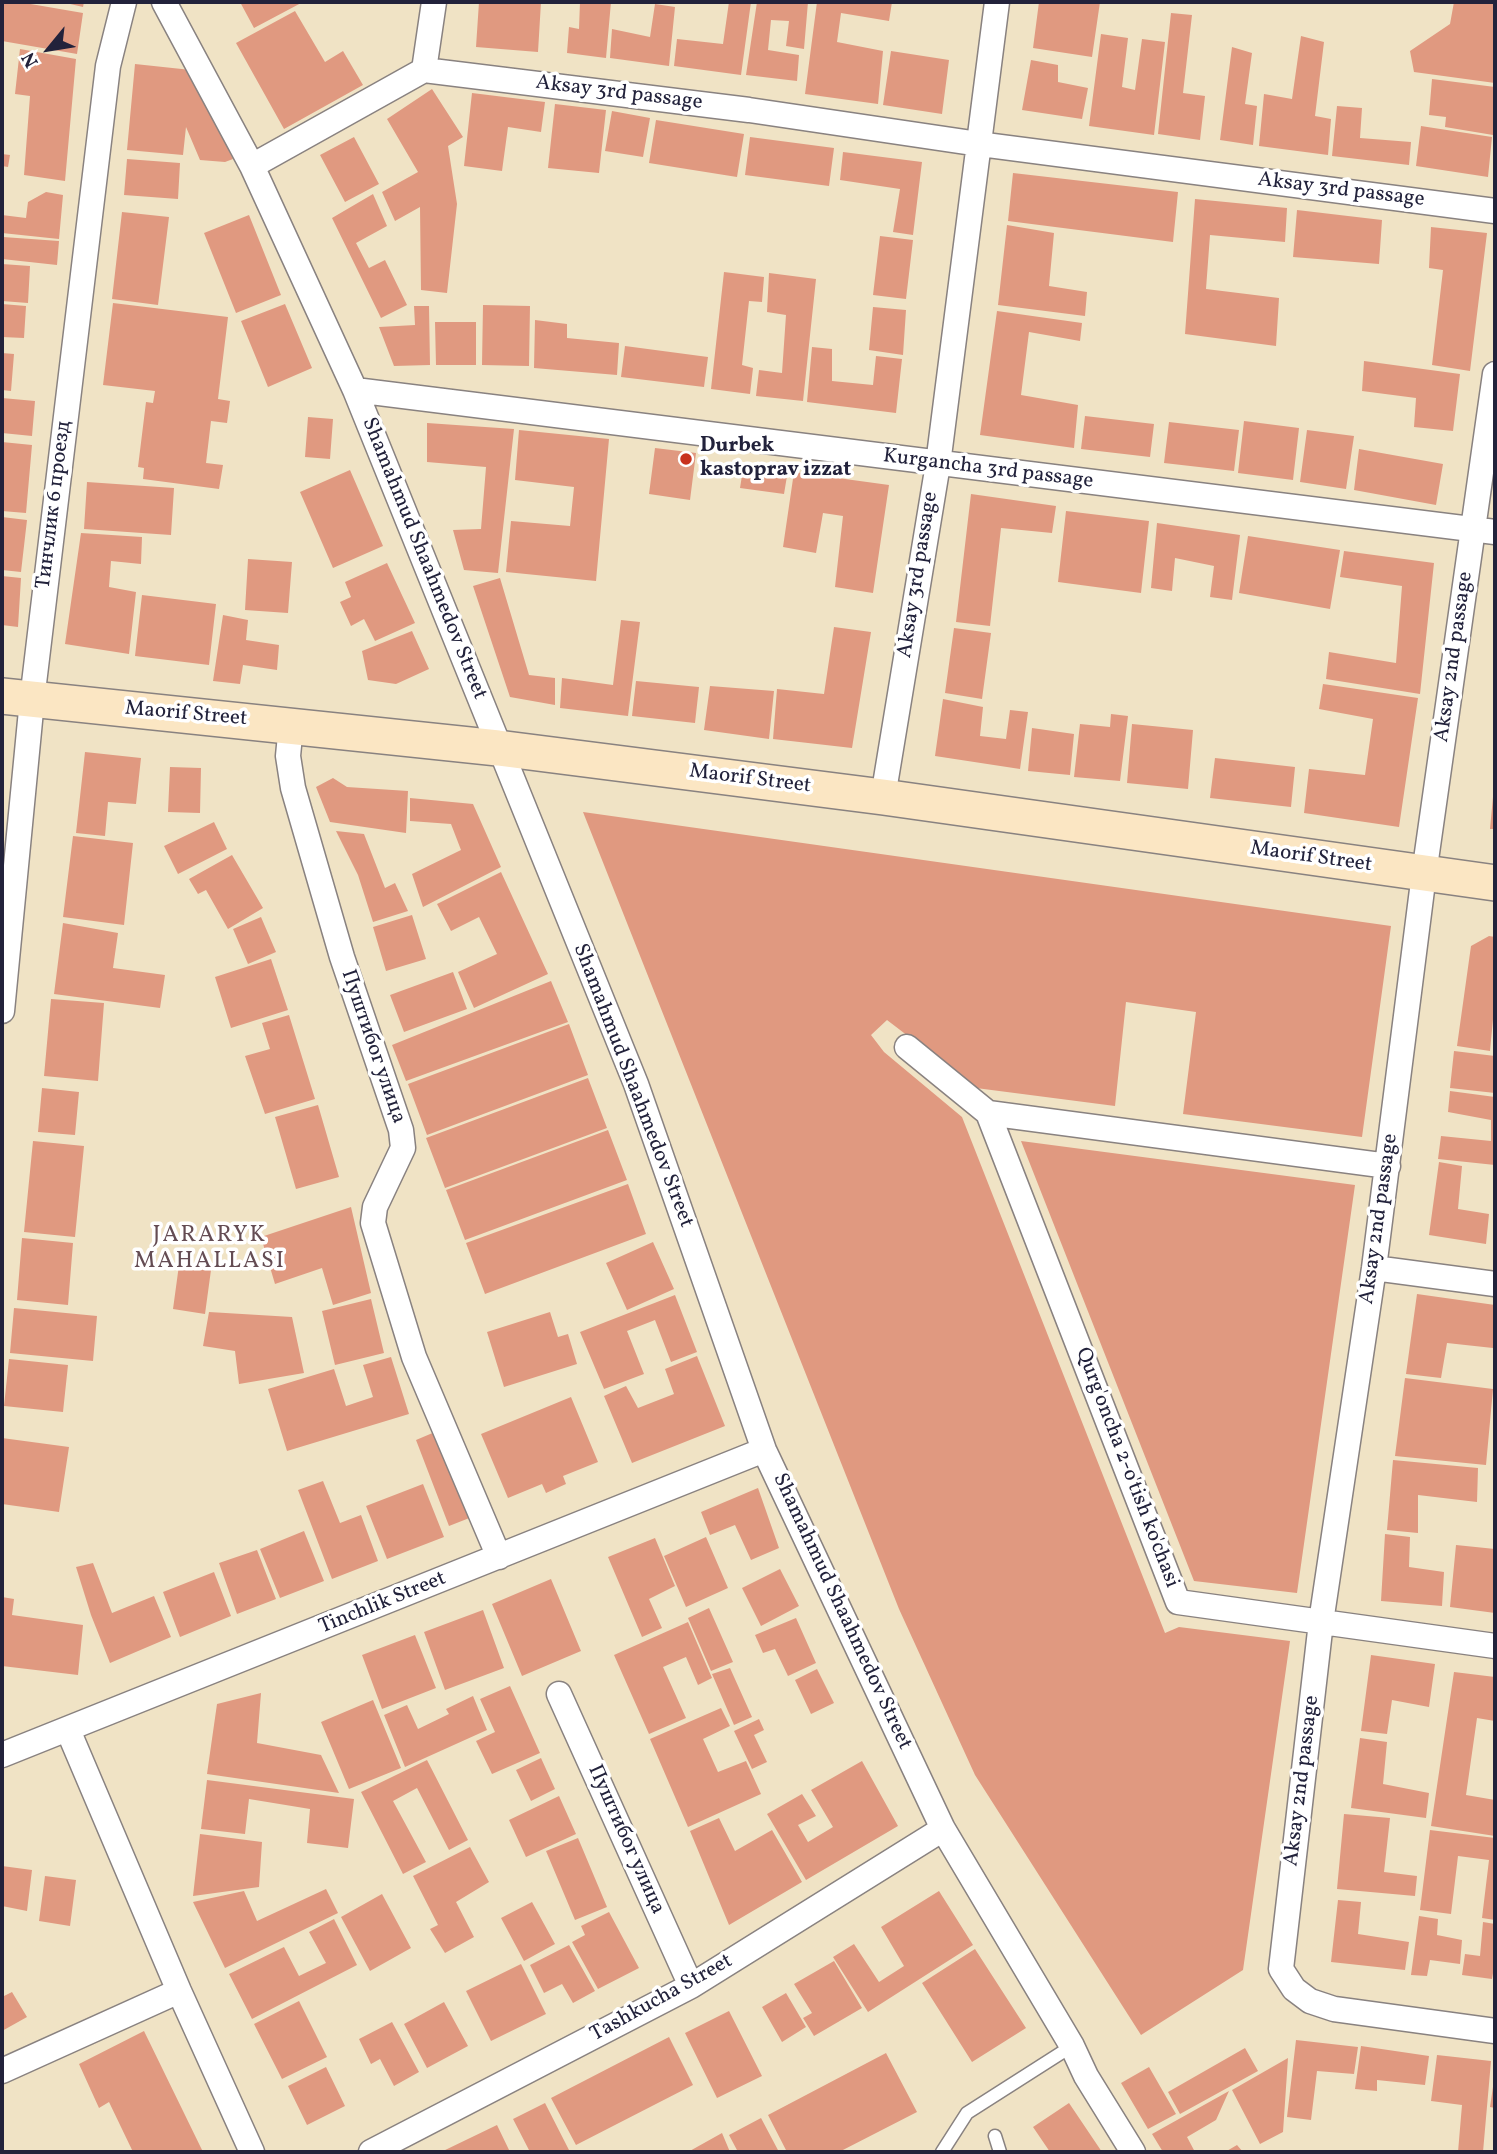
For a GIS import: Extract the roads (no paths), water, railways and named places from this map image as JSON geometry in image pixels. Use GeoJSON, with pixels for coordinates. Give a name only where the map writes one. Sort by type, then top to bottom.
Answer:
{"type":"FeatureCollection","features":[{"type":"Feature","properties":{"kind":"street","name":"Тинчлик 6 проезд"},"geometry":{"type":"LineString","coordinates":[[2,1011],[17,698],[108,66],[124,2]]}},
{"type":"Feature","properties":{"kind":"street","name":"Shamahmud Shaahmedov Street"},"geometry":{"type":"LineString","coordinates":[[164,2],[252,166],[355,390],[636,1084],[764,1450],[943,1829],[1133,2152]]}},
{"type":"Feature","properties":{"kind":"street"},"geometry":{"type":"LineString","coordinates":[[252,166],[424,70],[434,2]]}},
{"type":"Feature","properties":{"kind":"street","name":"Aksay 3rd passage"},"geometry":{"type":"LineString","coordinates":[[883,797],[937,464],[997,2]]}},
{"type":"Feature","properties":{"kind":"street","name":"Aksay 3rd passage"},"geometry":{"type":"LineString","coordinates":[[424,70],[749,110],[979,144],[1495,211]]}},
{"type":"Feature","properties":{"kind":"street","name":"Aksay 2nd passage"},"geometry":{"type":"LineString","coordinates":[[1495,374],[1484,531],[1424,874],[1374,1268],[1321,1622],[1281,1969],[1294,1989],[1311,2001],[1334,2009],[1495,2031]]}},
{"type":"Feature","properties":{"kind":"street","name":"Kurgancha 3rd passage"},"geometry":{"type":"LineString","coordinates":[[355,390],[1484,531]]}},
{"type":"Feature","properties":{"kind":"street","name":"Maorif Street"},"geometry":{"type":"LineString","coordinates":[[17,698],[498,748],[883,797],[1495,883]]}},
{"type":"Feature","properties":{"kind":"street","name":"Пуштибог улица"},"geometry":{"type":"LineString","coordinates":[[291,725],[288,756],[293,788],[342,957],[401,1130],[402,1148],[375,1207],[373,1223],[414,1357],[499,1557]]}},
{"type":"Feature","properties":{"kind":"street"},"geometry":{"type":"LineString","coordinates":[[907,1047],[988,1113],[1388,1166]]}},
{"type":"Feature","properties":{"kind":"street","name":"Qurg'oncha 2-o'tish ko'chasi"},"geometry":{"type":"LineString","coordinates":[[988,1113],[1178,1602],[1495,1646]]}},
{"type":"Feature","properties":{"kind":"street"},"geometry":{"type":"LineString","coordinates":[[1374,1268],[1495,1284]]}},
{"type":"Feature","properties":{"kind":"street","name":"Tinchlik Street"},"geometry":{"type":"LineString","coordinates":[[2,1755],[764,1450]]}},
{"type":"Feature","properties":{"kind":"street","name":"Пуштибог улица"},"geometry":{"type":"LineString","coordinates":[[559,1694],[691,1986]]}},
{"type":"Feature","properties":{"kind":"street"},"geometry":{"type":"LineString","coordinates":[[68,1730],[179,1991],[252,2152]]}},
{"type":"Feature","properties":{"kind":"street","name":"Tаshkucha Street"},"geometry":{"type":"LineString","coordinates":[[371,2152],[691,1986],[943,1829]]}},
{"type":"Feature","properties":{"kind":"street"},"geometry":{"type":"LineString","coordinates":[[2,2071],[179,1991]]}},
{"type":"Feature","properties":{"kind":"lane"},"geometry":{"type":"LineString","coordinates":[[942,2152],[967,2113],[1072,2046]]}},
{"type":"Feature","properties":{"kind":"lane"},"geometry":{"type":"LineString","coordinates":[[995,2136],[1000,2152]]}},
{"type":"Feature","properties":{"kind":"place","name":"Durbek kastoprav izzat"},"geometry":{"type":"Point","coordinates":[686,459]}},
{"type":"Feature","properties":{"kind":"district","name":"JARARYK MAHALLASI"},"geometry":{"type":"Point","coordinates":[210,1250]}}]}
